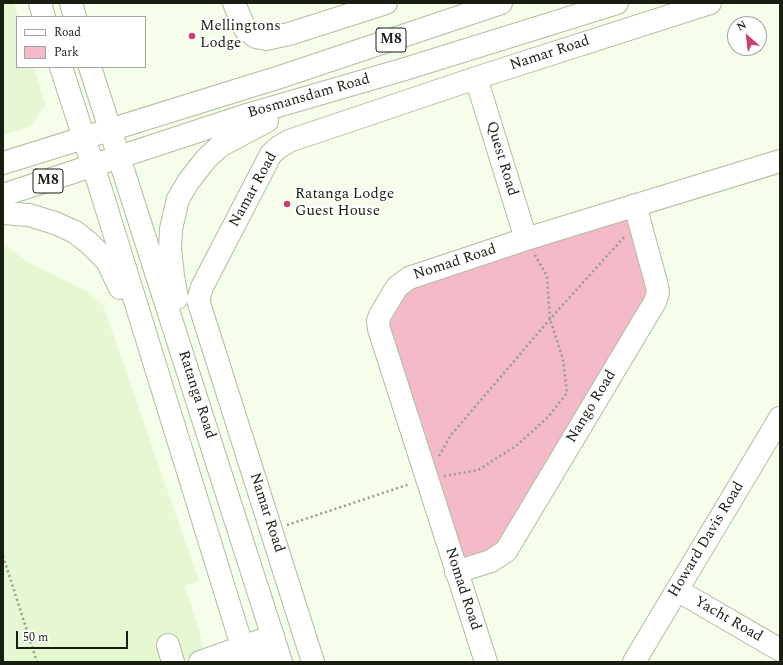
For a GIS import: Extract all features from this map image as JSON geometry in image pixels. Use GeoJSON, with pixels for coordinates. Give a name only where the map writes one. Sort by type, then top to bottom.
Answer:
{"type":"FeatureCollection","features":[{"type":"Feature","properties":{"kind":"main road"},"geometry":{"type":"LineString","coordinates":[[40,3],[44,16]]}},
{"type":"Feature","properties":{"kind":"main road"},"geometry":{"type":"LineString","coordinates":[[71,3],[75,16]]}},
{"type":"Feature","properties":{"kind":"main road"},"geometry":{"type":"LineString","coordinates":[[234,3],[245,29],[256,37],[266,39],[288,34],[386,3]]}},
{"type":"Feature","properties":{"kind":"main road","name":"Bosmansdam Road"},"geometry":{"type":"LineString","coordinates":[[3,163],[280,77],[501,3]]}},
{"type":"Feature","properties":{"kind":"main road","name":"Bosmansdam Road"},"geometry":{"type":"LineString","coordinates":[[3,195],[250,114],[324,93],[617,3]]}},
{"type":"Feature","properties":{"kind":"main road","name":"Namar Road"},"geometry":{"type":"LineString","coordinates":[[313,662],[200,309],[199,296],[271,154],[279,146],[289,142],[476,78],[710,3]]}},
{"type":"Feature","properties":{"kind":"main road","name":"Ratanga Road"},"geometry":{"type":"LineString","coordinates":[[61,68],[246,657]]}},
{"type":"Feature","properties":{"kind":"main road","name":"Ratanga Road"},"geometry":{"type":"LineString","coordinates":[[90,68],[200,406],[277,650]]}},
{"type":"Feature","properties":{"kind":"main road","name":"Quest Road"},"geometry":{"type":"LineString","coordinates":[[476,78],[526,239]]}},
{"type":"Feature","properties":{"kind":"main road"},"geometry":{"type":"LineString","coordinates":[[200,406],[172,276],[171,236],[178,199],[188,182],[206,159],[220,146],[324,93]]}},
{"type":"Feature","properties":{"kind":"main road","name":"Nomad Road"},"geometry":{"type":"LineString","coordinates":[[486,662],[379,329],[378,321],[380,315],[396,287],[405,280],[526,239],[638,212],[780,161]]}},
{"type":"Feature","properties":{"kind":"main road","name":"Nango Road"},"geometry":{"type":"LineString","coordinates":[[456,572],[491,561],[506,552],[655,302],[658,293],[657,286],[638,212]]}},
{"type":"Feature","properties":{"kind":"main road"},"geometry":{"type":"LineString","coordinates":[[3,213],[30,215],[68,229],[89,243],[107,260],[120,287],[151,381],[171,416]]}},
{"type":"Feature","properties":{"kind":"main road","name":"Howard Davis Road"},"geometry":{"type":"LineString","coordinates":[[634,662],[780,418]]}},
{"type":"Feature","properties":{"kind":"main road","name":"Yacht Road"},"geometry":{"type":"LineString","coordinates":[[677,590],[780,650]]}},
{"type":"Feature","properties":{"kind":"main road"},"geometry":{"type":"LineString","coordinates":[[200,662],[246,657],[277,650]]}},
{"type":"Feature","properties":{"kind":"path"},"geometry":{"type":"LineString","coordinates":[[426,479],[451,435],[550,319],[638,212]]}},
{"type":"Feature","properties":{"kind":"path"},"geometry":{"type":"LineString","coordinates":[[284,529],[287,525],[426,479],[478,470],[516,446],[548,417],[567,393],[563,359],[550,319],[547,276],[526,239]]}},
{"type":"Feature","properties":{"kind":"path"},"geometry":{"type":"LineString","coordinates":[[3,556],[37,662]]}},
{"type":"Feature","properties":{"kind":"shaded area"},"geometry":{"type":"Polygon","coordinates":[[[3,3],[14,3],[18,16],[16,16],[16,68],[34,68],[45,105],[31,126],[3,135],[3,3]]]}},
{"type":"Feature","properties":{"kind":"shaded area"},"geometry":{"type":"Polygon","coordinates":[[[3,244],[28,262],[85,290],[103,305],[199,581],[185,586],[201,636],[205,662],[3,662],[3,244]]]}},
{"type":"Feature","properties":{"kind":"green space"},"geometry":{"type":"Polygon","coordinates":[[[635,203],[660,284],[506,552],[457,572],[384,316],[400,286],[635,203]]]}},
{"type":"Feature","properties":{"kind":"place","name":"Mellingtons Lodge"},"geometry":{"type":"Point","coordinates":[192,36]}},
{"type":"Feature","properties":{"kind":"place","name":"Ratanga Lodge Guest House"},"geometry":{"type":"Point","coordinates":[287,204]}}]}
